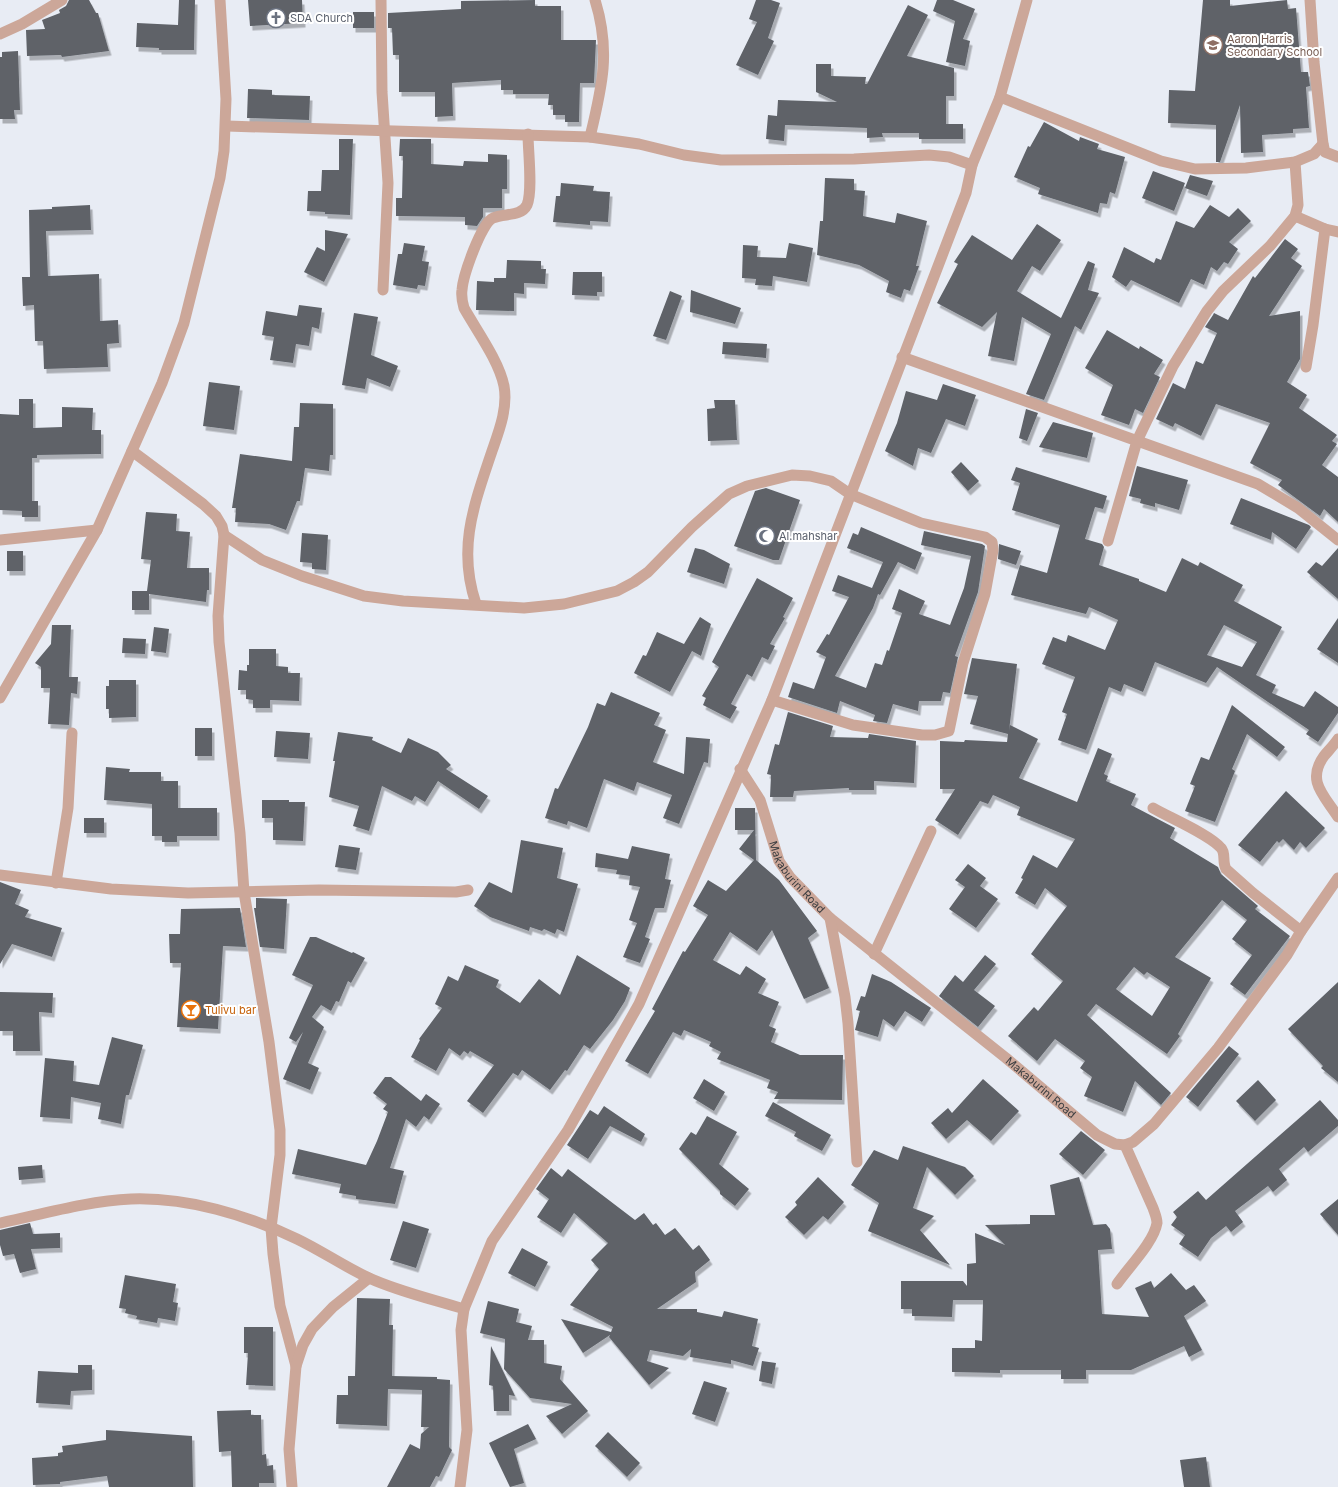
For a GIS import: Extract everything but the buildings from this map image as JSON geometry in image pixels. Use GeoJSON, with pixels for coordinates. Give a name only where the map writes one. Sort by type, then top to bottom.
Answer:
{"type":"FeatureCollection","features":[{"type":"Feature","properties":{"kind":"street"},"geometry":{"type":"LineString","coordinates":[[0,34],[22,24],[62,0]]}},
{"type":"Feature","properties":{"kind":"street"},"geometry":{"type":"LineString","coordinates":[[0,698],[97,530],[162,383],[184,323],[220,178],[226,126],[220,0]]}},
{"type":"Feature","properties":{"kind":"street"},"geometry":{"type":"LineString","coordinates":[[382,0],[382,92],[388,184],[383,290]]}},
{"type":"Feature","properties":{"kind":"street"},"geometry":{"type":"LineString","coordinates":[[590,137],[600,98],[605,52],[602,22],[595,0]]}},
{"type":"Feature","properties":{"kind":"street"},"geometry":{"type":"LineString","coordinates":[[460,1487],[467,1430],[461,1330],[464,1309],[492,1241],[568,1130],[639,1004],[699,870],[740,769],[772,700],[966,193],[972,165],[1000,97],[1027,0]]}},
{"type":"Feature","properties":{"kind":"street"},"geometry":{"type":"LineString","coordinates":[[1310,0],[1314,62],[1323,144],[1325,152],[1338,157]]}},
{"type":"Feature","properties":{"kind":"street"},"geometry":{"type":"LineString","coordinates":[[1000,97],[1162,161],[1195,169],[1246,168],[1295,162],[1314,154],[1323,144]]}},
{"type":"Feature","properties":{"kind":"street"},"geometry":{"type":"LineString","coordinates":[[226,126],[384,132],[528,134],[590,137],[639,144],[684,155],[721,160],[854,159],[929,155],[949,157],[972,165]]}},
{"type":"Feature","properties":{"kind":"street"},"geometry":{"type":"LineString","coordinates":[[476,604],[468,572],[468,530],[500,426],[505,399],[504,386],[499,372],[464,308],[461,298],[462,288],[472,258],[487,224],[493,218],[518,212],[527,205],[530,190],[528,134]]}},
{"type":"Feature","properties":{"kind":"street"},"geometry":{"type":"LineString","coordinates":[[1108,541],[1137,441],[1173,366],[1207,311],[1222,291],[1270,246],[1295,216],[1298,205],[1295,162]]}},
{"type":"Feature","properties":{"kind":"street"},"geometry":{"type":"LineString","coordinates":[[1295,216],[1325,229],[1338,232]]}},
{"type":"Feature","properties":{"kind":"street"},"geometry":{"type":"LineString","coordinates":[[1306,367],[1313,325],[1325,229]]}},
{"type":"Feature","properties":{"kind":"street"},"geometry":{"type":"LineString","coordinates":[[902,357],[1258,484],[1298,508],[1338,540]]}},
{"type":"Feature","properties":{"kind":"street"},"geometry":{"type":"LineString","coordinates":[[132,451],[203,504],[216,516],[222,526],[224,535],[218,616],[240,833],[244,892],[269,1042],[280,1130],[280,1155],[270,1228],[280,1306],[296,1366]]}},
{"type":"Feature","properties":{"kind":"street"},"geometry":{"type":"LineString","coordinates":[[224,535],[262,560],[302,576],[364,596],[403,601],[476,604],[506,607],[544,606],[581,601],[617,591],[634,582],[648,572],[692,527],[729,494],[747,486],[792,475],[810,476],[830,481],[850,494],[921,523],[985,537],[992,542],[993,550],[985,594],[963,663],[948,731],[935,735],[922,735],[853,725],[772,700]]}},
{"type":"Feature","properties":{"kind":"street"},"geometry":{"type":"LineString","coordinates":[[0,540],[97,530]]}},
{"type":"Feature","properties":{"kind":"street"},"geometry":{"type":"LineString","coordinates":[[56,883],[68,808],[72,733]]}},
{"type":"Feature","properties":{"kind":"street"},"geometry":{"type":"LineString","coordinates":[[1338,739],[1324,756],[1316,776],[1319,789],[1338,817]]}},
{"type":"Feature","properties":{"kind":"street","name":"Makaburini Road"},"geometry":{"type":"LineString","coordinates":[[740,769],[760,800],[779,861],[790,877],[830,918],[1000,1054],[1097,1135],[1115,1144],[1125,1145]]}},
{"type":"Feature","properties":{"kind":"street"},"geometry":{"type":"LineString","coordinates":[[1153,808],[1207,837],[1220,847],[1223,853],[1224,865],[1226,868],[1253,893],[1301,931]]}},
{"type":"Feature","properties":{"kind":"street"},"geometry":{"type":"LineString","coordinates":[[874,954],[932,831]]}},
{"type":"Feature","properties":{"kind":"street"},"geometry":{"type":"LineString","coordinates":[[0,875],[111,889],[188,893],[319,890],[456,892],[468,890]]}},
{"type":"Feature","properties":{"kind":"street"},"geometry":{"type":"LineString","coordinates":[[1116,1284],[1150,1240],[1157,1223],[1157,1218],[1153,1208],[1125,1145],[1133,1142],[1154,1124],[1218,1048],[1279,967],[1301,931],[1338,878]]}},
{"type":"Feature","properties":{"kind":"street"},"geometry":{"type":"LineString","coordinates":[[830,918],[847,1017],[852,1065],[857,1162]]}},
{"type":"Feature","properties":{"kind":"street"},"geometry":{"type":"LineString","coordinates":[[0,1223],[130,1199],[182,1203],[231,1214],[270,1228],[304,1243],[369,1278],[402,1291],[464,1309]]}},
{"type":"Feature","properties":{"kind":"street"},"geometry":{"type":"LineString","coordinates":[[292,1487],[288,1449],[296,1366],[303,1345],[312,1329],[332,1307],[369,1278]]}},
{"type":"Feature","properties":{"kind":"place","name":"SDA Church"},"geometry":{"type":"Point","coordinates":[276,18]}},
{"type":"Feature","properties":{"kind":"place","name":"Aaron Harris Secondary School"},"geometry":{"type":"Point","coordinates":[1213,45]}},
{"type":"Feature","properties":{"kind":"place","name":"Al.mahshar"},"geometry":{"type":"Point","coordinates":[765,536]}},
{"type":"Feature","properties":{"kind":"place","name":"Tulivu bar"},"geometry":{"type":"Point","coordinates":[191,1010]}}]}
